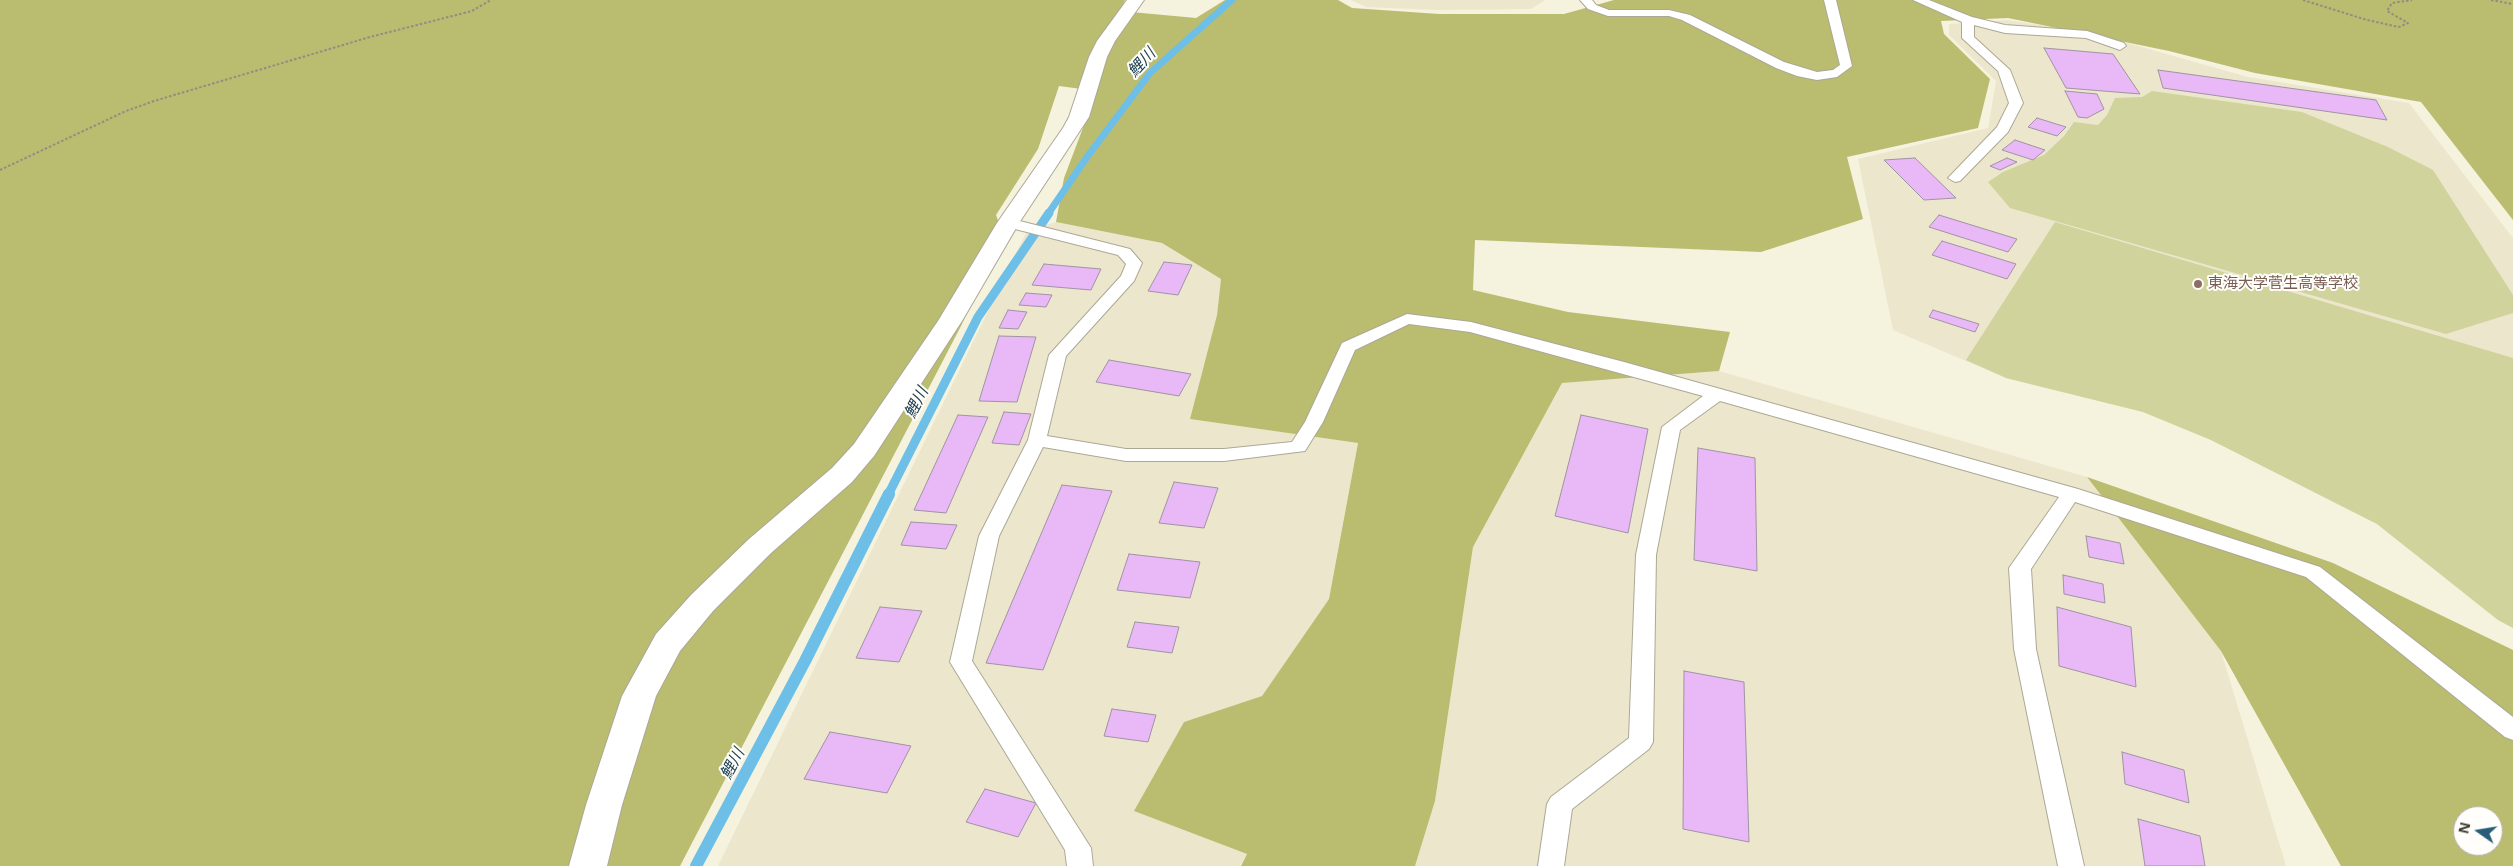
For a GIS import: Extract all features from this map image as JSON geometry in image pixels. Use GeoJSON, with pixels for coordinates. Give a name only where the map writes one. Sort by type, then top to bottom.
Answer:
{"type":"FeatureCollection","features":[{"type":"Feature","properties":{"kind":"street"},"geometry":{"type":"LineString","coordinates":[[588,866],[604,805],[639,696],[668,643],[702,603],[760,546],[842,475],[864,450],[1014,225],[1073,128],[1079,117],[1098,57],[1106,41],[1136,0]]}},
{"type":"Feature","properties":{"kind":"lane"},"geometry":{"type":"LineString","coordinates":[[1586,0],[1592,7],[1608,13],[1669,13],[1686,17],[1780,65],[1797,72],[1817,76],[1837,73],[1846,66],[1830,0]]}},
{"type":"Feature","properties":{"kind":"lane"},"geometry":{"type":"LineString","coordinates":[[1919,0],[1968,20],[2005,29],[2087,35],[2120,46]]}},
{"type":"Feature","properties":{"kind":"lane"},"geometry":{"type":"LineString","coordinates":[[1955,178],[2003,129],[2016,103],[2004,70],[1968,38],[1968,20]]}},
{"type":"Feature","properties":{"kind":"lane"},"geometry":{"type":"LineString","coordinates":[[1014,225],[1124,252],[1134,263],[1128,278],[1058,354],[1037,440],[989,536],[961,662],[1078,848],[1080,866]]}},
{"type":"Feature","properties":{"kind":"lane"},"geometry":{"type":"LineString","coordinates":[[1037,440],[1126,455],[1224,456],[1298,446],[1314,422],[1348,347],[1407,319],[1471,327],[1718,394],[2071,494],[2313,572],[2513,730]]}},
{"type":"Feature","properties":{"kind":"lane"},"geometry":{"type":"LineString","coordinates":[[1551,866],[1560,804],[1641,742],[1646,554],[1671,427],[1718,394]]}},
{"type":"Feature","properties":{"kind":"lane"},"geometry":{"type":"LineString","coordinates":[[2071,494],[2020,568],[2026,650],[2071,866]]}},
{"type":"Feature","properties":{"kind":"path"},"geometry":{"type":"LineString","coordinates":[[0,170],[126,111],[154,101],[318,54],[370,37],[472,11],[491,0]]}},
{"type":"Feature","properties":{"kind":"path"},"geometry":{"type":"LineString","coordinates":[[2303,0],[2367,20],[2398,27],[2408,23],[2387,11],[2392,3],[2412,0]]}},
{"type":"Feature","properties":{"kind":"path"},"geometry":{"type":"LineString","coordinates":[[2491,0],[2513,4]]}},
{"type":"Feature","properties":{"kind":"shaded area"},"geometry":{"type":"Polygon","coordinates":[[[1351,0],[1545,0],[1531,9],[1436,10],[1366,7],[1351,0]]]}},
{"type":"Feature","properties":{"kind":"shaded area","name":"東海大学菅生高等学校"},"geometry":{"type":"Polygon","coordinates":[[[2007,20],[2092,33],[2248,77],[2409,103],[2513,238],[2513,628],[2498,620],[2377,524],[2211,440],[2143,412],[2006,378],[1893,330],[1858,159],[1988,128],[1996,81],[1949,35],[1949,24],[2007,20]]]}},
{"type":"Feature","properties":{"kind":"shaded area"},"geometry":{"type":"Polygon","coordinates":[[[1056,222],[1162,243],[1221,279],[1217,315],[1190,419],[1358,443],[1329,599],[1262,696],[1184,722],[1135,811],[1247,854],[1240,866],[718,866],[1027,231],[1056,222]]]}},
{"type":"Feature","properties":{"kind":"shaded area"},"geometry":{"type":"Polygon","coordinates":[[[1719,371],[2087,477],[2221,651],[2286,866],[1415,866],[1435,801],[1473,547],[1562,383],[1719,371]]]}},
{"type":"Feature","properties":{"kind":"green space"},"geometry":{"type":"Polygon","coordinates":[[[0,0],[1125,0],[1120,11],[1196,18],[1225,0],[1338,0],[1352,8],[1439,14],[1564,14],[1614,0],[2513,0],[2513,220],[2421,102],[2255,73],[2169,51],[2008,18],[1941,21],[1944,34],[1990,79],[1978,128],[1847,157],[1863,219],[1761,252],[1475,240],[1473,290],[1568,312],[1730,332],[1719,371],[1562,383],[1473,547],[1435,801],[1415,866],[1241,866],[1247,854],[1134,811],[1184,722],[1262,696],[1329,599],[1358,443],[1190,419],[1217,315],[1221,279],[1162,243],[1056,222],[1064,178],[1097,91],[1059,86],[1038,149],[996,215],[1003,234],[961,326],[680,866],[0,866],[0,0]]]}},
{"type":"Feature","properties":{"kind":"green space"},"geometry":{"type":"Polygon","coordinates":[[[2152,91],[2302,112],[2388,147],[2433,170],[2513,295],[2513,313],[2446,334],[2010,208],[1988,182],[2003,172],[2044,155],[2064,136],[2074,122],[2098,125],[2107,115],[2115,98],[2142,97],[2152,91]]]}},
{"type":"Feature","properties":{"kind":"green space"},"geometry":{"type":"Polygon","coordinates":[[[2055,222],[2513,358],[2513,628],[2498,620],[2377,524],[2211,440],[2143,412],[2006,378],[1966,360],[2055,222]]]}},
{"type":"Feature","properties":{"kind":"green space"},"geometry":{"type":"Polygon","coordinates":[[[2087,477],[2333,563],[2513,650],[2513,866],[2341,866],[2221,651],[2087,477]]]}},
{"type":"Feature","properties":{"kind":"building"},"geometry":{"type":"Polygon","coordinates":[[[2044,48],[2113,54],[2140,94],[2066,88],[2044,48]]]}},
{"type":"Feature","properties":{"kind":"building"},"geometry":{"type":"Polygon","coordinates":[[[2158,70],[2376,100],[2387,120],[2163,88],[2158,70]]]}},
{"type":"Feature","properties":{"kind":"building"},"geometry":{"type":"Polygon","coordinates":[[[2065,91],[2097,94],[2104,109],[2087,118],[2078,117],[2065,91]]]}},
{"type":"Feature","properties":{"kind":"building"},"geometry":{"type":"Polygon","coordinates":[[[2037,118],[2066,127],[2057,136],[2028,127],[2037,118]]]}},
{"type":"Feature","properties":{"kind":"building"},"geometry":{"type":"Polygon","coordinates":[[[2015,140],[2045,150],[2033,160],[2002,150],[2015,140]]]}},
{"type":"Feature","properties":{"kind":"building"},"geometry":{"type":"Polygon","coordinates":[[[1915,158],[1956,198],[1924,200],[1884,160],[1915,158]]]}},
{"type":"Feature","properties":{"kind":"building"},"geometry":{"type":"Polygon","coordinates":[[[2007,158],[2017,162],[2000,170],[1990,166],[2007,158]]]}},
{"type":"Feature","properties":{"kind":"building"},"geometry":{"type":"Polygon","coordinates":[[[1939,215],[2017,239],[2008,252],[1929,227],[1939,215]]]}},
{"type":"Feature","properties":{"kind":"building"},"geometry":{"type":"Polygon","coordinates":[[[1942,241],[2016,264],[2007,279],[1932,255],[1942,241]]]}},
{"type":"Feature","properties":{"kind":"building"},"geometry":{"type":"Polygon","coordinates":[[[1164,262],[1192,265],[1178,295],[1148,291],[1164,262]]]}},
{"type":"Feature","properties":{"kind":"building"},"geometry":{"type":"Polygon","coordinates":[[[1044,264],[1101,269],[1091,290],[1032,285],[1044,264]]]}},
{"type":"Feature","properties":{"kind":"building"},"geometry":{"type":"Polygon","coordinates":[[[1026,293],[1052,295],[1046,307],[1019,305],[1026,293]]]}},
{"type":"Feature","properties":{"kind":"building"},"geometry":{"type":"Polygon","coordinates":[[[1008,310],[1027,312],[1018,329],[999,328],[1008,310]]]}},
{"type":"Feature","properties":{"kind":"building"},"geometry":{"type":"Polygon","coordinates":[[[1933,310],[1979,324],[1975,332],[1929,317],[1933,310]]]}},
{"type":"Feature","properties":{"kind":"building"},"geometry":{"type":"Polygon","coordinates":[[[999,336],[1036,337],[1017,402],[979,401],[999,336]]]}},
{"type":"Feature","properties":{"kind":"building"},"geometry":{"type":"Polygon","coordinates":[[[1109,360],[1191,374],[1179,396],[1096,382],[1109,360]]]}},
{"type":"Feature","properties":{"kind":"building"},"geometry":{"type":"Polygon","coordinates":[[[1004,412],[1031,414],[1019,445],[992,443],[1004,412]]]}},
{"type":"Feature","properties":{"kind":"building"},"geometry":{"type":"Polygon","coordinates":[[[958,415],[988,417],[946,513],[914,510],[958,415]]]}},
{"type":"Feature","properties":{"kind":"building"},"geometry":{"type":"Polygon","coordinates":[[[1581,415],[1648,429],[1628,533],[1555,516],[1581,415]]]}},
{"type":"Feature","properties":{"kind":"building"},"geometry":{"type":"Polygon","coordinates":[[[1698,448],[1755,458],[1757,571],[1694,560],[1698,448]]]}},
{"type":"Feature","properties":{"kind":"building"},"geometry":{"type":"Polygon","coordinates":[[[1174,482],[1218,488],[1204,528],[1159,523],[1174,482]]]}},
{"type":"Feature","properties":{"kind":"building"},"geometry":{"type":"Polygon","coordinates":[[[1062,485],[1112,491],[1043,670],[986,663],[1062,485]]]}},
{"type":"Feature","properties":{"kind":"building"},"geometry":{"type":"Polygon","coordinates":[[[911,522],[957,525],[946,549],[901,545],[911,522]]]}},
{"type":"Feature","properties":{"kind":"building"},"geometry":{"type":"Polygon","coordinates":[[[2086,536],[2120,543],[2124,564],[2089,557],[2086,536]]]}},
{"type":"Feature","properties":{"kind":"building"},"geometry":{"type":"Polygon","coordinates":[[[1129,554],[1200,562],[1190,598],[1117,590],[1129,554]]]}},
{"type":"Feature","properties":{"kind":"building"},"geometry":{"type":"Polygon","coordinates":[[[2063,575],[2103,584],[2105,603],[2064,594],[2063,575]]]}},
{"type":"Feature","properties":{"kind":"building"},"geometry":{"type":"Polygon","coordinates":[[[880,607],[922,611],[899,662],[856,658],[880,607]]]}},
{"type":"Feature","properties":{"kind":"building"},"geometry":{"type":"Polygon","coordinates":[[[2057,607],[2131,627],[2136,687],[2059,666],[2057,607]]]}},
{"type":"Feature","properties":{"kind":"building"},"geometry":{"type":"Polygon","coordinates":[[[1135,622],[1179,627],[1172,653],[1127,647],[1135,622]]]}},
{"type":"Feature","properties":{"kind":"building"},"geometry":{"type":"Polygon","coordinates":[[[1684,671],[1744,682],[1749,842],[1683,829],[1684,671]]]}},
{"type":"Feature","properties":{"kind":"building"},"geometry":{"type":"Polygon","coordinates":[[[1112,709],[1156,715],[1148,742],[1104,736],[1112,709]]]}},
{"type":"Feature","properties":{"kind":"building"},"geometry":{"type":"Polygon","coordinates":[[[830,732],[911,746],[887,793],[804,779],[830,732]]]}},
{"type":"Feature","properties":{"kind":"building"},"geometry":{"type":"Polygon","coordinates":[[[2122,752],[2184,770],[2189,803],[2125,784],[2122,752]]]}},
{"type":"Feature","properties":{"kind":"building"},"geometry":{"type":"Polygon","coordinates":[[[985,789],[1036,803],[1018,837],[966,822],[985,789]]]}},
{"type":"Feature","properties":{"kind":"building"},"geometry":{"type":"Polygon","coordinates":[[[2138,819],[2200,836],[2205,866],[2145,866],[2138,819]]]}},
{"type":"Feature","properties":{"kind":"waterway","name":"鯉川"},"geometry":{"type":"LineString","coordinates":[[1048,214],[1087,157],[1150,73],[1232,0]]}},
{"type":"Feature","properties":{"kind":"waterway","name":"鯉川"},"geometry":{"type":"LineString","coordinates":[[888,495],[978,317],[1049,213]]}},
{"type":"Feature","properties":{"kind":"waterway","name":"鯉川"},"geometry":{"type":"LineString","coordinates":[[696,866],[805,661],[889,494]]}},
{"type":"Feature","properties":{"kind":"place","name":"東海大学菅生高等学校"},"geometry":{"type":"Point","coordinates":[2198,284]}}]}
